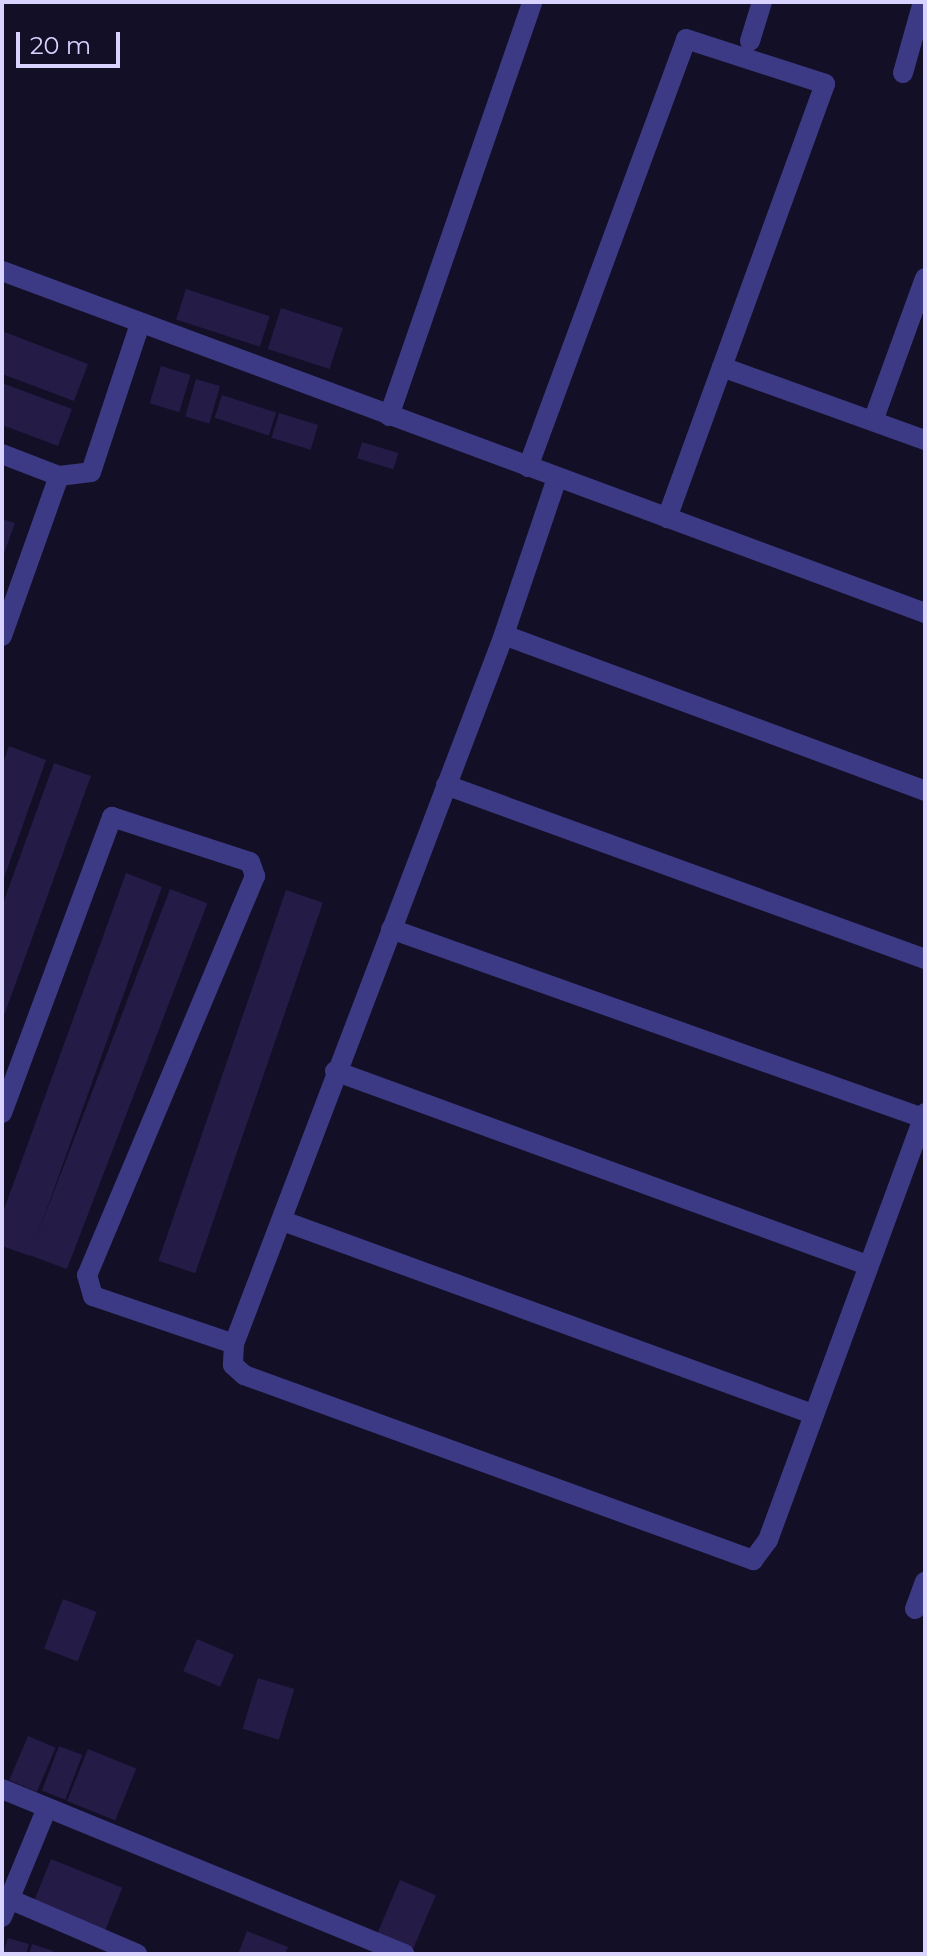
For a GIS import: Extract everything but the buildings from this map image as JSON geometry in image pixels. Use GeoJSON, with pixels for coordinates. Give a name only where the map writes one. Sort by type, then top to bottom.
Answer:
{"type":"FeatureCollection","features":[{"type":"Feature","properties":{"kind":"street"},"geometry":{"type":"LineString","coordinates":[[389,416],[532,2]]}},
{"type":"Feature","properties":{"kind":"street"},"geometry":{"type":"LineString","coordinates":[[750,41],[762,2]]}},
{"type":"Feature","properties":{"kind":"street"},"geometry":{"type":"LineString","coordinates":[[903,73],[923,2]]}},
{"type":"Feature","properties":{"kind":"street"},"geometry":{"type":"LineString","coordinates":[[528,467],[686,39],[825,84],[667,518]]}},
{"type":"Feature","properties":{"kind":"street"},"geometry":{"type":"LineString","coordinates":[[2,271],[925,613]]}},
{"type":"Feature","properties":{"kind":"street"},"geometry":{"type":"LineString","coordinates":[[873,421],[925,278]]}},
{"type":"Feature","properties":{"kind":"street"},"geometry":{"type":"LineString","coordinates":[[2,454],[59,476],[83,476],[96,464],[140,324]]}},
{"type":"Feature","properties":{"kind":"street"},"geometry":{"type":"LineString","coordinates":[[722,367],[925,440]]}},
{"type":"Feature","properties":{"kind":"street"},"geometry":{"type":"LineString","coordinates":[[2,636],[59,476]]}},
{"type":"Feature","properties":{"kind":"street"},"geometry":{"type":"LineString","coordinates":[[391,929],[924,1115],[810,1413],[768,1540],[753,1560],[244,1375],[233,1365],[234,1344],[283,1221],[335,1071],[504,635],[557,478]]}},
{"type":"Feature","properties":{"kind":"street"},"geometry":{"type":"LineString","coordinates":[[504,635],[925,791]]}},
{"type":"Feature","properties":{"kind":"street"},"geometry":{"type":"LineString","coordinates":[[446,785],[925,959]]}},
{"type":"Feature","properties":{"kind":"street"},"geometry":{"type":"LineString","coordinates":[[2,1113],[112,817],[250,862],[255,876],[87,1275],[93,1296],[234,1344]]}},
{"type":"Feature","properties":{"kind":"street"},"geometry":{"type":"LineString","coordinates":[[335,1071],[867,1265]]}},
{"type":"Feature","properties":{"kind":"street"},"geometry":{"type":"LineString","coordinates":[[283,1221],[810,1413]]}},
{"type":"Feature","properties":{"kind":"street"},"geometry":{"type":"LineString","coordinates":[[915,1609],[925,1582]]}},
{"type":"Feature","properties":{"kind":"street"},"geometry":{"type":"LineString","coordinates":[[2,1789],[405,1954]]}},
{"type":"Feature","properties":{"kind":"street"},"geometry":{"type":"LineString","coordinates":[[47,1808],[4,1904],[137,1954]]}}]}
